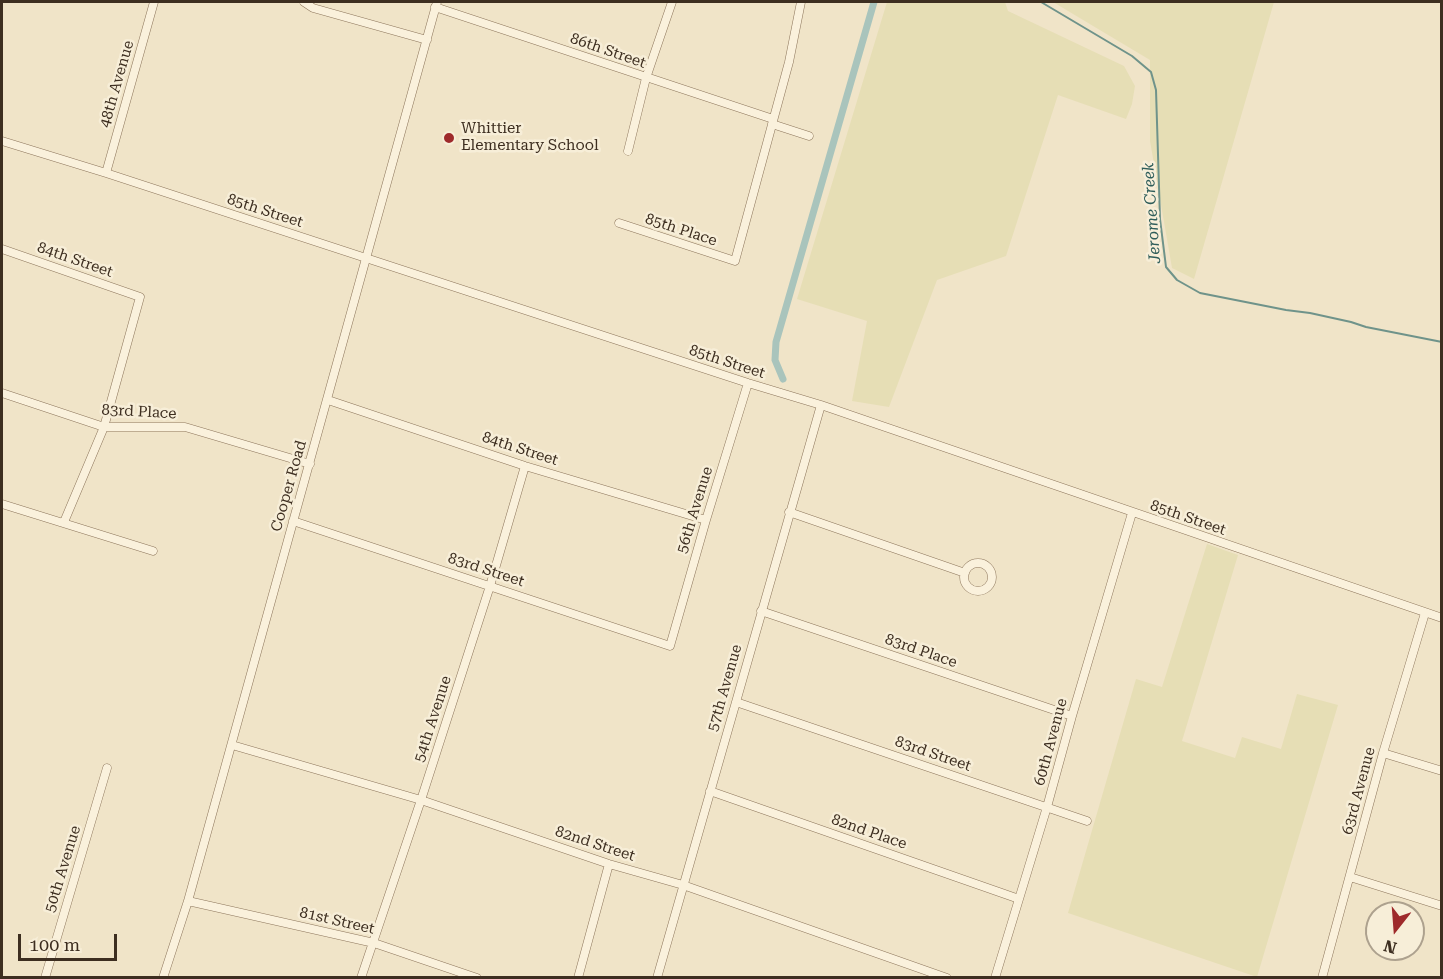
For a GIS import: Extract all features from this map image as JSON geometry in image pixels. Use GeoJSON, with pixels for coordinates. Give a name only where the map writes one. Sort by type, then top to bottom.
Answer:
{"type":"FeatureCollection","features":[{"type":"Feature","properties":{"kind":"street","name":"48th Avenue"},"geometry":{"type":"LineString","coordinates":[[106,173],[154,2]]}},
{"type":"Feature","properties":{"kind":"street"},"geometry":{"type":"LineString","coordinates":[[304,2],[312,8],[427,40]]}},
{"type":"Feature","properties":{"kind":"street"},"geometry":{"type":"LineString","coordinates":[[628,151],[646,78],[672,2]]}},
{"type":"Feature","properties":{"kind":"street"},"geometry":{"type":"LineString","coordinates":[[772,122],[789,62],[801,2]]}},
{"type":"Feature","properties":{"kind":"street","name":"Cooper Road"},"geometry":{"type":"LineString","coordinates":[[163,978],[188,901],[232,745],[436,4]]}},
{"type":"Feature","properties":{"kind":"street","name":"86th Street"},"geometry":{"type":"LineString","coordinates":[[436,4],[810,136]]}},
{"type":"Feature","properties":{"kind":"street","name":"85th Place"},"geometry":{"type":"LineString","coordinates":[[619,223],[735,261],[772,122]]}},
{"type":"Feature","properties":{"kind":"street","name":"85th Street"},"geometry":{"type":"LineString","coordinates":[[2,141],[748,384],[821,405],[1442,618]]}},
{"type":"Feature","properties":{"kind":"street","name":"84th Street"},"geometry":{"type":"LineString","coordinates":[[2,249],[140,297],[104,427]]}},
{"type":"Feature","properties":{"kind":"street","name":"56th Avenue"},"geometry":{"type":"LineString","coordinates":[[670,646],[748,384]]}},
{"type":"Feature","properties":{"kind":"street","name":"83rd Place"},"geometry":{"type":"LineString","coordinates":[[2,393],[104,427],[184,427],[310,464]]}},
{"type":"Feature","properties":{"kind":"street","name":"84th Street"},"geometry":{"type":"LineString","coordinates":[[328,400],[525,466],[706,520]]}},
{"type":"Feature","properties":{"kind":"street","name":"57th Avenue"},"geometry":{"type":"LineString","coordinates":[[657,978],[821,405]]}},
{"type":"Feature","properties":{"kind":"street"},"geometry":{"type":"LineString","coordinates":[[64,522],[104,427]]}},
{"type":"Feature","properties":{"kind":"street","name":"54th Avenue"},"geometry":{"type":"LineString","coordinates":[[361,978],[422,800],[490,586],[525,466]]}},
{"type":"Feature","properties":{"kind":"street"},"geometry":{"type":"LineString","coordinates":[[2,504],[153,551]]}},
{"type":"Feature","properties":{"kind":"street"},"geometry":{"type":"LineString","coordinates":[[789,512],[965,573]]}},
{"type":"Feature","properties":{"kind":"street","name":"60th Avenue"},"geometry":{"type":"LineString","coordinates":[[995,978],[1132,513]]}},
{"type":"Feature","properties":{"kind":"street","name":"83rd Street"},"geometry":{"type":"LineString","coordinates":[[293,521],[670,646]]}},
{"type":"Feature","properties":{"kind":"street","name":"83rd Place"},"geometry":{"type":"LineString","coordinates":[[761,611],[1072,716]]}},
{"type":"Feature","properties":{"kind":"street","name":"63rd Avenue"},"geometry":{"type":"LineString","coordinates":[[1322,978],[1383,753],[1425,613]]}},
{"type":"Feature","properties":{"kind":"street","name":"83rd Street"},"geometry":{"type":"LineString","coordinates":[[736,702],[1087,821]]}},
{"type":"Feature","properties":{"kind":"street","name":"82nd Street"},"geometry":{"type":"LineString","coordinates":[[232,745],[422,800],[609,864],[683,885],[947,978]]}},
{"type":"Feature","properties":{"kind":"street"},"geometry":{"type":"LineString","coordinates":[[1383,753],[1442,771]]}},
{"type":"Feature","properties":{"kind":"street","name":"50th Avenue"},"geometry":{"type":"LineString","coordinates":[[45,978],[107,768]]}},
{"type":"Feature","properties":{"kind":"street","name":"82nd Place"},"geometry":{"type":"LineString","coordinates":[[710,791],[1019,899]]}},
{"type":"Feature","properties":{"kind":"street"},"geometry":{"type":"LineString","coordinates":[[578,978],[609,864]]}},
{"type":"Feature","properties":{"kind":"street"},"geometry":{"type":"LineString","coordinates":[[1350,877],[1442,906]]}},
{"type":"Feature","properties":{"kind":"street","name":"81st Street"},"geometry":{"type":"LineString","coordinates":[[188,901],[374,943],[477,978]]}},
{"type":"Feature","properties":{"kind":"shaded area"},"geometry":{"type":"Polygon","coordinates":[[[887,2],[1005,2],[1008,11],[1124,66],[1135,86],[1132,104],[1126,119],[1058,95],[1006,256],[937,280],[889,407],[852,401],[867,321],[797,299],[887,2]]]}},
{"type":"Feature","properties":{"kind":"shaded area"},"geometry":{"type":"Polygon","coordinates":[[[1053,2],[1274,2],[1194,279],[1172,268],[1150,141],[1150,60],[1053,2]]]}},
{"type":"Feature","properties":{"kind":"shaded area"},"geometry":{"type":"Polygon","coordinates":[[[1207,544],[1238,555],[1182,741],[1235,758],[1242,737],[1281,749],[1297,694],[1338,705],[1257,977],[1068,913],[1136,679],[1162,687],[1207,544]]]}},
{"type":"Feature","properties":{"kind":"waterway"},"geometry":{"type":"LineString","coordinates":[[783,379],[775,360],[776,342],[874,2]]}},
{"type":"Feature","properties":{"kind":"waterway","name":"Jerome Creek"},"geometry":{"type":"LineString","coordinates":[[1041,2],[1132,56],[1151,72],[1156,90],[1160,219],[1166,267],[1177,280],[1200,293],[1310,313],[1442,342]]}},
{"type":"Feature","properties":{"kind":"place","name":"Whittier Elementary School"},"geometry":{"type":"Point","coordinates":[449,138]}}]}
